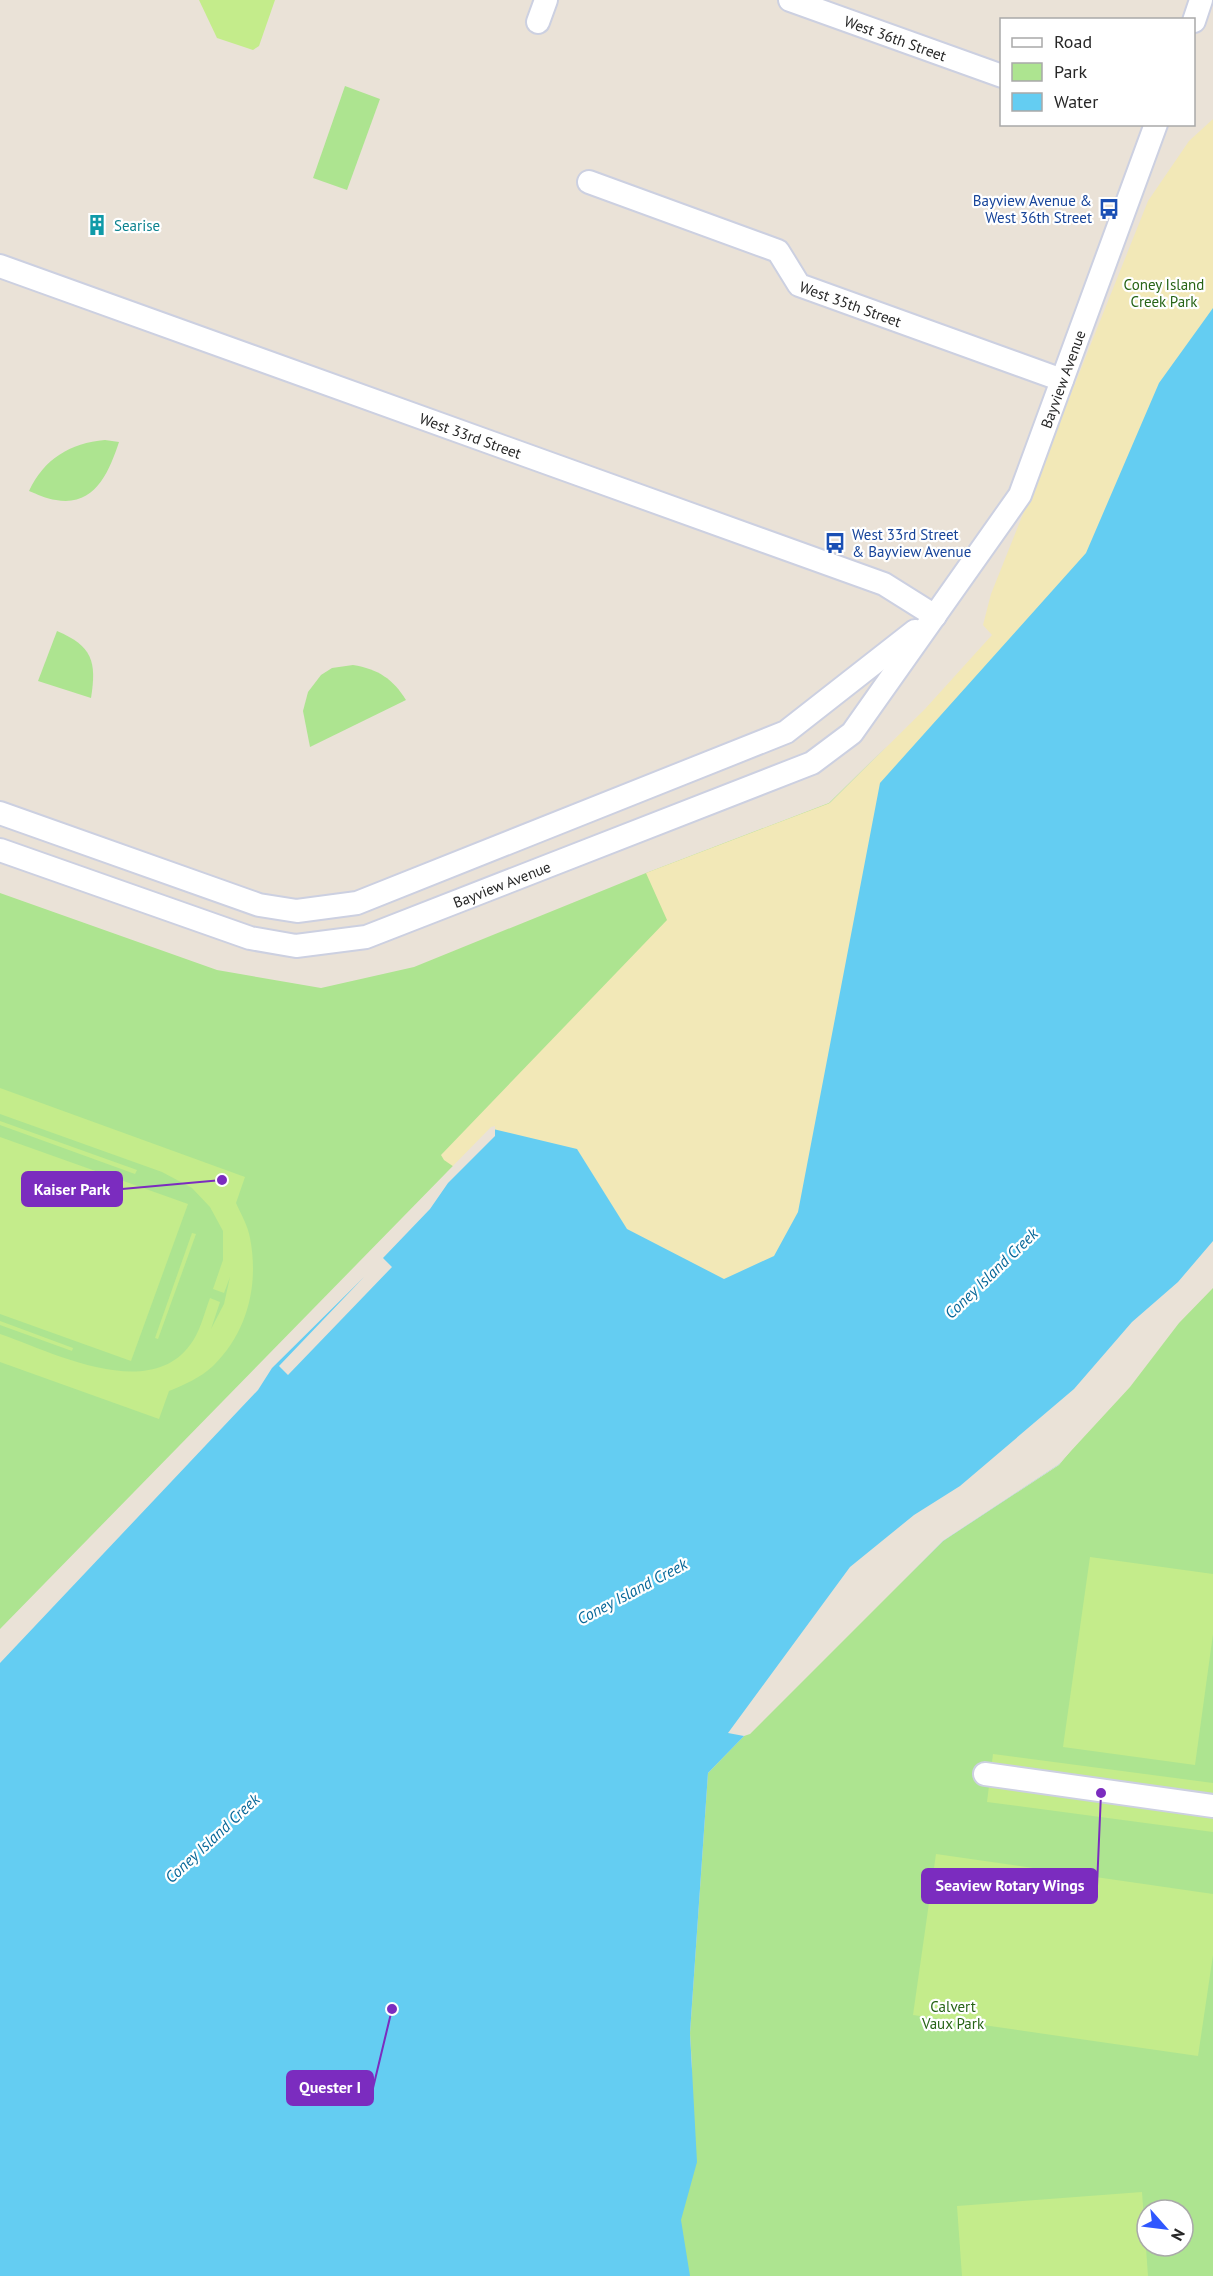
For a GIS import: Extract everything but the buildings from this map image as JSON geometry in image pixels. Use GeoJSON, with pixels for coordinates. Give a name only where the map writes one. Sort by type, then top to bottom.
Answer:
{"type":"FeatureCollection","features":[{"type":"Feature","properties":{"kind":"street"},"geometry":{"type":"LineString","coordinates":[[538,22],[546,0]]}},
{"type":"Feature","properties":{"kind":"street","name":"West 36th Street"},"geometry":{"type":"LineString","coordinates":[[790,0],[1000,75]]}},
{"type":"Feature","properties":{"kind":"street"},"geometry":{"type":"LineString","coordinates":[[1195,18],[1201,0]]}},
{"type":"Feature","properties":{"kind":"street","name":"Bayview Avenue"},"geometry":{"type":"LineString","coordinates":[[0,850],[250,938],[296,946],[366,937],[812,763],[852,733],[1020,495],[1062,380],[1148,127]]}},
{"type":"Feature","properties":{"kind":"street","name":"West 35th Street"},"geometry":{"type":"LineString","coordinates":[[589,182],[778,251],[798,285],[1062,380]]}},
{"type":"Feature","properties":{"kind":"street","name":"West 33rd Street"},"geometry":{"type":"LineString","coordinates":[[0,266],[884,584],[935,615]]}},
{"type":"Feature","properties":{"kind":"street","name":"Bayview Avenue"},"geometry":{"type":"LineString","coordinates":[[0,813],[259,904],[297,911],[357,903],[786,732],[935,615]]}},
{"type":"Feature","properties":{"kind":"street"},"geometry":{"type":"LineString","coordinates":[[985,1774],[1213,1806]]}},
{"type":"Feature","properties":{"kind":"green space"},"geometry":{"type":"Polygon","coordinates":[[[199,0],[275,0],[259,46],[253,50],[217,38],[199,0]]]}},
{"type":"Feature","properties":{"kind":"green space"},"geometry":{"type":"Polygon","coordinates":[[[345,86],[380,99],[347,190],[313,178],[345,86]]]}},
{"type":"Feature","properties":{"kind":"green space"},"geometry":{"type":"Polygon","coordinates":[[[105,440],[119,442],[105,475],[90,493],[69,501],[49,499],[29,491],[42,470],[60,455],[80,445],[105,440]]]}},
{"type":"Feature","properties":{"kind":"green space"},"geometry":{"type":"Polygon","coordinates":[[[57,631],[78,643],[89,656],[93,674],[91,698],[38,681],[57,631]]]}},
{"type":"Feature","properties":{"kind":"green space"},"geometry":{"type":"Polygon","coordinates":[[[353,665],[370,669],[384,676],[396,686],[406,700],[310,747],[303,711],[308,692],[321,675],[332,668],[353,665]]]}},
{"type":"Feature","properties":{"kind":"green space"},"geometry":{"type":"Polygon","coordinates":[[[887,746],[0,1633],[0,893],[217,970],[321,988],[414,967],[646,873],[829,803],[887,746]]]}},
{"type":"Feature","properties":{"kind":"green space"},"geometry":{"type":"Polygon","coordinates":[[[0,1088],[245,1177],[236,1203],[249,1234],[252,1255],[253,1273],[248,1307],[235,1338],[225,1353],[197,1378],[169,1391],[159,1419],[0,1362],[0,1334],[99,1368],[125,1371],[150,1370],[172,1362],[193,1340],[210,1298],[220,1302],[211,1329],[224,1304],[230,1277],[224,1293],[213,1289],[223,1260],[223,1231],[210,1207],[192,1188],[162,1172],[0,1114],[0,1088]]]}},
{"type":"Feature","properties":{"kind":"green space"},"geometry":{"type":"Polygon","coordinates":[[[0,1121],[137,1170],[135,1174],[0,1125],[0,1121]]]}},
{"type":"Feature","properties":{"kind":"green space"},"geometry":{"type":"Polygon","coordinates":[[[0,1137],[188,1204],[131,1361],[0,1314],[0,1137]]]}},
{"type":"Feature","properties":{"kind":"green space"},"geometry":{"type":"Polygon","coordinates":[[[192,1233],[196,1234],[158,1339],[155,1338],[192,1233]]]}},
{"type":"Feature","properties":{"kind":"green space","name":"Calvert Vaux Park"},"geometry":{"type":"Polygon","coordinates":[[[1213,1284],[1213,2276],[653,2276],[692,2067],[690,2033],[708,1773],[850,1627],[882,1601],[943,1541],[1059,1465],[1177,1321],[1213,1284]]]}},
{"type":"Feature","properties":{"kind":"green space"},"geometry":{"type":"Polygon","coordinates":[[[0,1321],[73,1348],[72,1351],[0,1325],[0,1321]]]}},
{"type":"Feature","properties":{"kind":"green space"},"geometry":{"type":"Polygon","coordinates":[[[1090,1557],[1213,1574],[1213,1634],[1195,1765],[1063,1747],[1090,1557]]]}},
{"type":"Feature","properties":{"kind":"green space"},"geometry":{"type":"Polygon","coordinates":[[[993,1754],[1213,1783],[1213,1832],[987,1802],[993,1754]]]}},
{"type":"Feature","properties":{"kind":"green space"},"geometry":{"type":"Polygon","coordinates":[[[936,1854],[1213,1894],[1213,1955],[1198,2056],[913,2015],[936,1854]]]}},
{"type":"Feature","properties":{"kind":"green space"},"geometry":{"type":"Polygon","coordinates":[[[1142,2192],[1142,2198],[1135,2198],[1135,2258],[1147,2258],[1148,2276],[962,2276],[957,2206],[1142,2192]]]}},
{"type":"Feature","properties":{"kind":"sand"},"geometry":{"type":"Polygon","coordinates":[[[1213,119],[1213,688],[929,1315],[386,1246],[460,1171],[444,1160],[441,1155],[667,920],[646,873],[830,803],[925,709],[992,635],[983,625],[991,594],[1148,201],[1189,141],[1213,119]]]}},
{"type":"Feature","properties":{"kind":"water","name":"Coney Island Creek"},"geometry":{"type":"Polygon","coordinates":[[[1213,308],[1213,1284],[1177,1321],[1058,1465],[943,1541],[882,1601],[850,1627],[708,1773],[690,2033],[697,2162],[681,2220],[690,2276],[0,2276],[0,1633],[493,1129],[577,1149],[627,1229],[724,1279],[774,1256],[798,1212],[880,783],[1086,553],[1159,383],[1213,308]]]}},
{"type":"Feature","properties":{"kind":"pier"},"geometry":{"type":"Polygon","coordinates":[[[495,1126],[495,1136],[448,1183],[430,1209],[383,1258],[392,1267],[288,1375],[279,1366],[364,1277],[272,1368],[258,1390],[0,1663],[0,1629],[491,1127],[495,1126]]]}},
{"type":"Feature","properties":{"kind":"pier"},"geometry":{"type":"Polygon","coordinates":[[[1213,1241],[1213,1288],[1179,1323],[1130,1387],[1058,1465],[943,1541],[750,1734],[744,1736],[728,1733],[850,1567],[914,1515],[960,1486],[1074,1389],[1132,1322],[1178,1282],[1213,1241]]]}},
{"type":"Feature","properties":{"kind":"place","name":"Bayview Avenue & West 36th Street"},"geometry":{"type":"Point","coordinates":[1109,209]}},
{"type":"Feature","properties":{"kind":"place","name":"Searise"},"geometry":{"type":"Point","coordinates":[97,225]}},
{"type":"Feature","properties":{"kind":"place","name":"West 33rd Street & Bayview Avenue"},"geometry":{"type":"Point","coordinates":[835,543]}},
{"type":"Feature","properties":{"kind":"place","name":"Kaiser Park"},"geometry":{"type":"Point","coordinates":[222,1180]}},
{"type":"Feature","properties":{"kind":"place","name":"Seaview Rotary Wings"},"geometry":{"type":"Point","coordinates":[1101,1793]}},
{"type":"Feature","properties":{"kind":"place","name":"Quester I"},"geometry":{"type":"Point","coordinates":[392,2009]}},
{"type":"Feature","properties":{"kind":"park label","name":"Coney Island Creek Park"},"geometry":{"type":"Point","coordinates":[1164,292]}}]}
